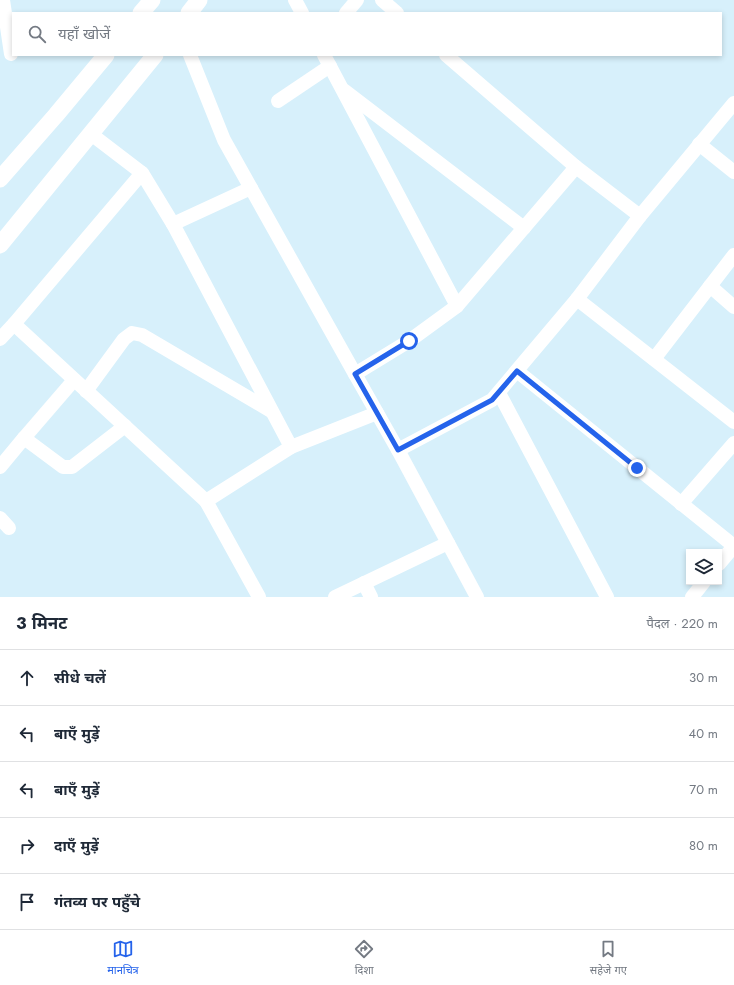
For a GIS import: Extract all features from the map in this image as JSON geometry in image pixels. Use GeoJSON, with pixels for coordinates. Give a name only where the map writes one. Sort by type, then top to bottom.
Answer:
{"type":"FeatureCollection","features":[{"type":"Feature","properties":{"kind":"street"},"geometry":{"type":"LineString","coordinates":[[3,0],[11,54]]}},
{"type":"Feature","properties":{"kind":"street"},"geometry":{"type":"LineString","coordinates":[[142,12],[152,0]]}},
{"type":"Feature","properties":{"kind":"street"},"geometry":{"type":"LineString","coordinates":[[190,12],[199,0]]}},
{"type":"Feature","properties":{"kind":"street"},"geometry":{"type":"LineString","coordinates":[[295,0],[301,12]]}},
{"type":"Feature","properties":{"kind":"street"},"geometry":{"type":"LineString","coordinates":[[347,12],[357,0]]}},
{"type":"Feature","properties":{"kind":"street"},"geometry":{"type":"LineString","coordinates":[[382,0],[396,12]]}},
{"type":"Feature","properties":{"kind":"street"},"geometry":{"type":"LineString","coordinates":[[0,179],[105,56]]}},
{"type":"Feature","properties":{"kind":"street"},"geometry":{"type":"LineString","coordinates":[[0,245],[154,56]]}},
{"type":"Feature","properties":{"kind":"street"},"geometry":{"type":"LineString","coordinates":[[190,56],[224,140],[398,450],[477,597]]}},
{"type":"Feature","properties":{"kind":"street"},"geometry":{"type":"LineString","coordinates":[[447,56],[576,167],[640,216]]}},
{"type":"Feature","properties":{"kind":"street"},"geometry":{"type":"LineString","coordinates":[[278,100],[327,61],[458,306]]}},
{"type":"Feature","properties":{"kind":"street"},"geometry":{"type":"LineString","coordinates":[[342,88],[524,228]]}},
{"type":"Feature","properties":{"kind":"street"},"geometry":{"type":"LineString","coordinates":[[398,450],[492,400],[499,393],[578,299],[640,216],[734,102]]}},
{"type":"Feature","properties":{"kind":"street"},"geometry":{"type":"LineString","coordinates":[[91,134],[142,173],[173,224],[291,447]]}},
{"type":"Feature","properties":{"kind":"street"},"geometry":{"type":"LineString","coordinates":[[700,144],[734,172]]}},
{"type":"Feature","properties":{"kind":"street"},"geometry":{"type":"LineString","coordinates":[[355,374],[409,341],[458,306],[576,167]]}},
{"type":"Feature","properties":{"kind":"street"},"geometry":{"type":"LineString","coordinates":[[0,339],[142,173]]}},
{"type":"Feature","properties":{"kind":"street"},"geometry":{"type":"LineString","coordinates":[[173,224],[251,188]]}},
{"type":"Feature","properties":{"kind":"street"},"geometry":{"type":"LineString","coordinates":[[654,359],[734,255]]}},
{"type":"Feature","properties":{"kind":"street"},"geometry":{"type":"LineString","coordinates":[[710,286],[734,307]]}},
{"type":"Feature","properties":{"kind":"street"},"geometry":{"type":"LineString","coordinates":[[578,299],[734,422]]}},
{"type":"Feature","properties":{"kind":"street"},"geometry":{"type":"LineString","coordinates":[[14,324],[206,501],[259,597]]}},
{"type":"Feature","properties":{"kind":"street"},"geometry":{"type":"LineString","coordinates":[[86,391],[124,339],[132,333],[142,335],[271,411]]}},
{"type":"Feature","properties":{"kind":"street"},"geometry":{"type":"LineString","coordinates":[[517,371],[734,546],[722,560]]}},
{"type":"Feature","properties":{"kind":"street"},"geometry":{"type":"LineString","coordinates":[[0,467],[74,380]]}},
{"type":"Feature","properties":{"kind":"street"},"geometry":{"type":"LineString","coordinates":[[499,393],[607,597]]}},
{"type":"Feature","properties":{"kind":"street"},"geometry":{"type":"LineString","coordinates":[[206,501],[291,447],[377,413]]}},
{"type":"Feature","properties":{"kind":"street"},"geometry":{"type":"LineString","coordinates":[[24,438],[63,467],[72,467],[125,426]]}},
{"type":"Feature","properties":{"kind":"street"},"geometry":{"type":"LineString","coordinates":[[681,504],[734,443]]}},
{"type":"Feature","properties":{"kind":"street"},"geometry":{"type":"LineString","coordinates":[[335,597],[448,543]]}},
{"type":"Feature","properties":{"kind":"street"},"geometry":{"type":"LineString","coordinates":[[364,583],[371,597]]}},
{"type":"Feature","properties":{"kind":"street"},"geometry":{"type":"LineString","coordinates":[[692,597],[702,585]]}},
{"type":"Feature","properties":{"kind":"route"},"geometry":{"type":"LineString","coordinates":[[409,341],[355,374],[398,450],[492,400],[517,371],[637,468]]}}]}
